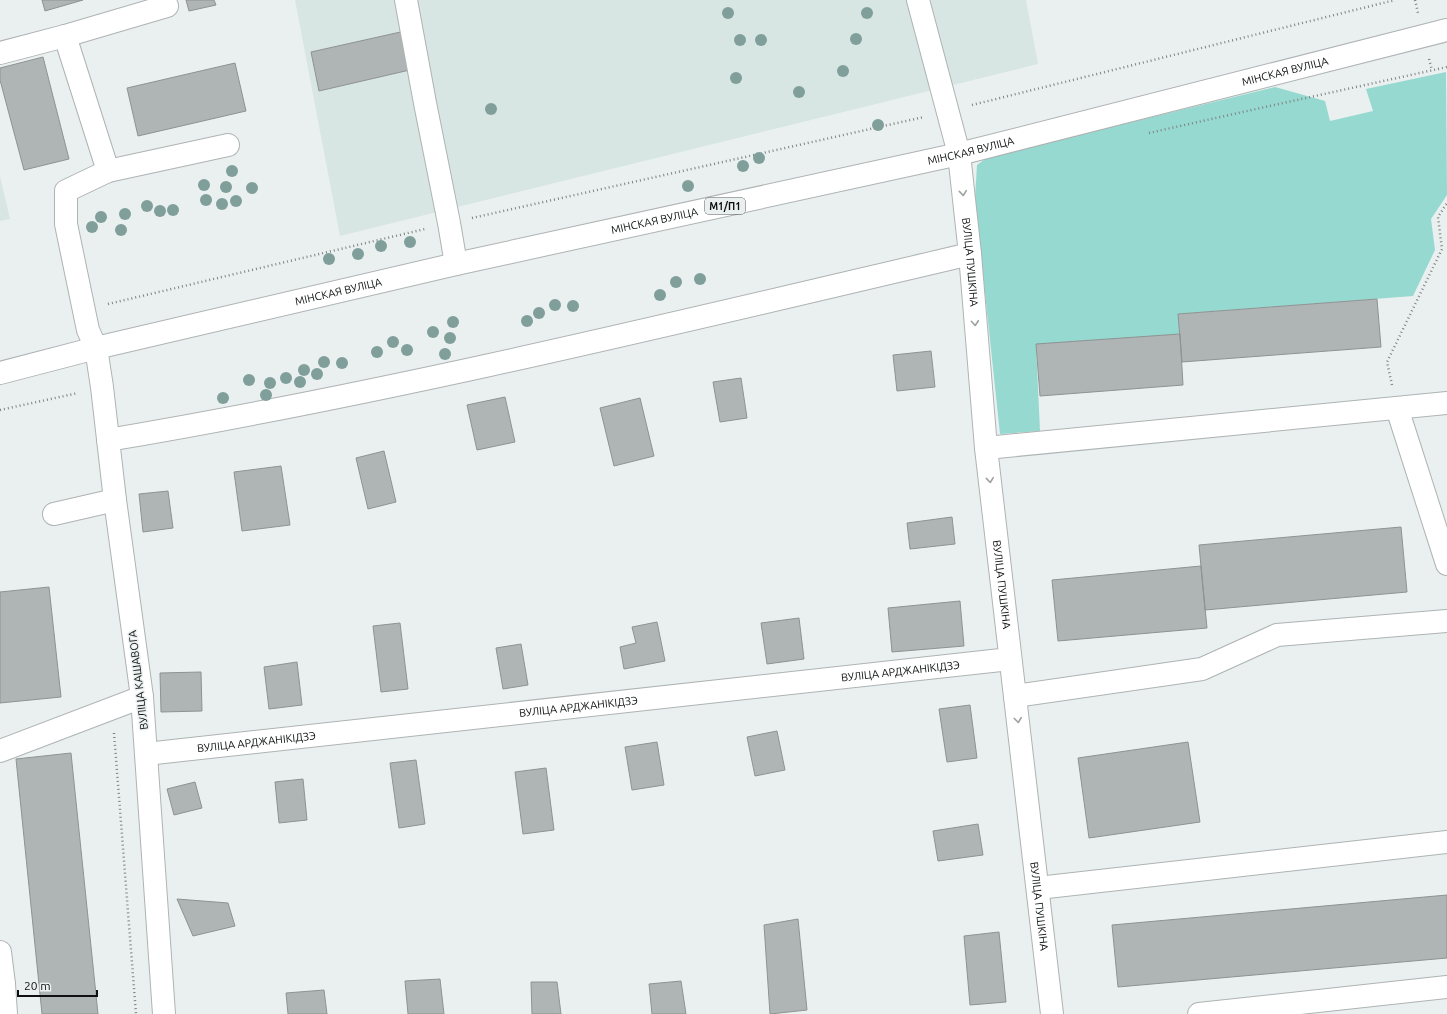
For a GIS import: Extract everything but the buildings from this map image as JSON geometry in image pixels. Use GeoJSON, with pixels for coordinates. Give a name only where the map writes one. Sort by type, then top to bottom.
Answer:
{"type":"FeatureCollection","features":[{"type":"Feature","properties":{"kind":"street"},"geometry":{"type":"LineString","coordinates":[[406,0],[456,264]]}},
{"type":"Feature","properties":{"kind":"street","name":"ВУЛІЦА ПУШКІНА"},"geometry":{"type":"LineString","coordinates":[[918,0],[959,154],[970,254],[986,448],[1052,1014]]}},
{"type":"Feature","properties":{"kind":"street"},"geometry":{"type":"LineString","coordinates":[[0,53],[65,36],[167,6]]}},
{"type":"Feature","properties":{"kind":"street","name":"МІНСКАЯ ВУЛІЦА"},"geometry":{"type":"LineString","coordinates":[[0,373],[92,339],[456,264],[959,154],[1447,30]]}},
{"type":"Feature","properties":{"kind":"street"},"geometry":{"type":"LineString","coordinates":[[65,36],[108,171],[228,146]]}},
{"type":"Feature","properties":{"kind":"street","name":"ВУЛІЦА КАШАВОГА"},"geometry":{"type":"LineString","coordinates":[[108,171],[66,192],[66,224],[102,387],[115,500],[142,697],[164,1014]]}},
{"type":"Feature","properties":{"kind":"street"},"geometry":{"type":"LineString","coordinates":[[108,440],[215,422],[534,356],[970,254]]}},
{"type":"Feature","properties":{"kind":"street"},"geometry":{"type":"LineString","coordinates":[[986,448],[1447,403]]}},
{"type":"Feature","properties":{"kind":"street"},"geometry":{"type":"LineString","coordinates":[[1397,408],[1447,564]]}},
{"type":"Feature","properties":{"kind":"street"},"geometry":{"type":"LineString","coordinates":[[54,514],[115,500]]}},
{"type":"Feature","properties":{"kind":"street"},"geometry":{"type":"LineString","coordinates":[[1015,696],[1202,669],[1277,635],[1447,621]]}},
{"type":"Feature","properties":{"kind":"street","name":"ВУЛІЦА АРДЖАНІКІДЗЭ"},"geometry":{"type":"LineString","coordinates":[[146,754],[1010,659]]}},
{"type":"Feature","properties":{"kind":"street"},"geometry":{"type":"LineString","coordinates":[[0,750],[142,697]]}},
{"type":"Feature","properties":{"kind":"street"},"geometry":{"type":"LineString","coordinates":[[1038,888],[1447,842]]}},
{"type":"Feature","properties":{"kind":"street"},"geometry":{"type":"LineString","coordinates":[[0,952],[6,1014]]}},
{"type":"Feature","properties":{"kind":"street"},"geometry":{"type":"LineString","coordinates":[[1199,1014],[1447,987]]}},
{"type":"Feature","properties":{"kind":"path"},"geometry":{"type":"LineString","coordinates":[[92,339],[99,306],[449,223],[947,111],[1395,0]]}},
{"type":"Feature","properties":{"kind":"path"},"geometry":{"type":"LineString","coordinates":[[1147,134],[1256,108],[1447,67]]}},
{"type":"Feature","properties":{"kind":"path"},"geometry":{"type":"LineString","coordinates":[[1397,408],[1387,362],[1442,249],[1438,217],[1447,203]]}},
{"type":"Feature","properties":{"kind":"path"},"geometry":{"type":"LineString","coordinates":[[0,410],[102,387]]}},
{"type":"Feature","properties":{"kind":"path"},"geometry":{"type":"LineString","coordinates":[[78,393],[79,400]]}},
{"type":"Feature","properties":{"kind":"path"},"geometry":{"type":"LineString","coordinates":[[112,709],[136,1014]]}},
{"type":"Feature","properties":{"kind":"shaded area"},"geometry":{"type":"Polygon","coordinates":[[[295,0],[1026,0],[1038,64],[340,236],[295,0]]]}},
{"type":"Feature","properties":{"kind":"shaded area"},"geometry":{"type":"Polygon","coordinates":[[[1446,72],[1447,195],[1431,219],[1435,250],[1413,296],[1178,314],[1180,334],[1036,345],[1040,431],[1000,434],[975,198],[977,165],[988,157],[1275,87],[1325,101],[1330,121],[1373,111],[1366,89],[1446,72]]]}},
{"type":"Feature","properties":{"kind":"shaded area"},"geometry":{"type":"Polygon","coordinates":[[[0,176],[10,219],[0,221],[0,176]]]}}]}
